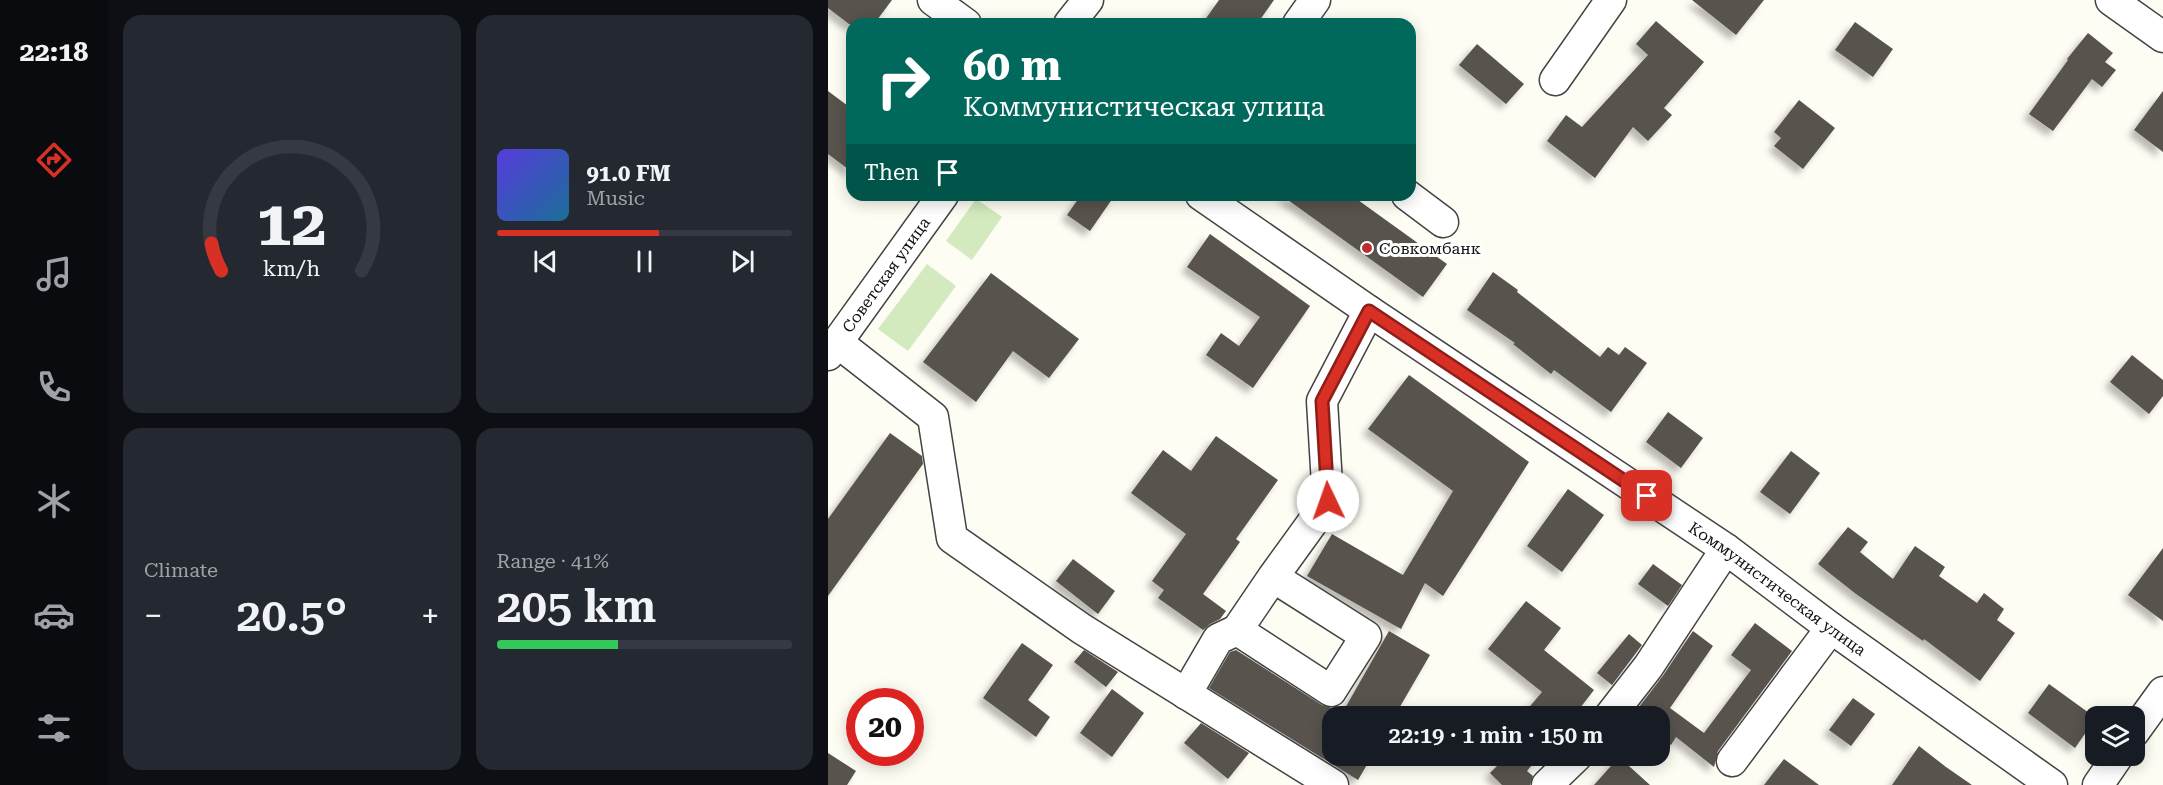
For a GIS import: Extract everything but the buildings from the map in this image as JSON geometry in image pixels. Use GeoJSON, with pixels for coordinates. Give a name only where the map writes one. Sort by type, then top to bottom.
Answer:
{"type":"FeatureCollection","features":[{"type":"Feature","properties":{"kind":"street"},"geometry":{"type":"LineString","coordinates":[[933,0],[958,18]]}},
{"type":"Feature","properties":{"kind":"street"},"geometry":{"type":"LineString","coordinates":[[1074,18],[1088,0]]}},
{"type":"Feature","properties":{"kind":"street"},"geometry":{"type":"LineString","coordinates":[[1302,18],[1315,0]]}},
{"type":"Feature","properties":{"kind":"street"},"geometry":{"type":"LineString","coordinates":[[1555,80],[1611,0]]}},
{"type":"Feature","properties":{"kind":"street"},"geometry":{"type":"LineString","coordinates":[[2111,0],[2163,37]]}},
{"type":"Feature","properties":{"kind":"street","name":"Советская улица"},"geometry":{"type":"LineString","coordinates":[[832,349],[939,201]]}},
{"type":"Feature","properties":{"kind":"street","name":"Коммунистическая улица"},"geometry":{"type":"LineString","coordinates":[[1210,201],[1369,311],[1726,549],[1831,628],[2052,785]]}},
{"type":"Feature","properties":{"kind":"street"},"geometry":{"type":"LineString","coordinates":[[1415,201],[1443,222]]}},
{"type":"Feature","properties":{"kind":"street"},"geometry":{"type":"LineString","coordinates":[[1185,694],[1218,639],[1237,630],[1328,501],[1322,401],[1369,311]]}},
{"type":"Feature","properties":{"kind":"street"},"geometry":{"type":"LineString","coordinates":[[832,349],[933,417],[952,538],[1082,629],[1334,785]]}},
{"type":"Feature","properties":{"kind":"street"},"geometry":{"type":"LineString","coordinates":[[1618,706],[1648,667],[1726,549]]}},
{"type":"Feature","properties":{"kind":"street"},"geometry":{"type":"LineString","coordinates":[[1237,630],[1331,691],[1366,636],[1273,577]]}},
{"type":"Feature","properties":{"kind":"street"},"geometry":{"type":"LineString","coordinates":[[1732,761],[1831,628]]}},
{"type":"Feature","properties":{"kind":"street"},"geometry":{"type":"LineString","coordinates":[[2145,717],[2163,692]]}},
{"type":"Feature","properties":{"kind":"street"},"geometry":{"type":"LineString","coordinates":[[1547,785],[1567,766]]}},
{"type":"Feature","properties":{"kind":"street"},"geometry":{"type":"LineString","coordinates":[[2098,785],[2111,766]]}},
{"type":"Feature","properties":{"kind":"green space"},"geometry":{"type":"Polygon","coordinates":[[[975,201],[979,201],[1002,217],[972,260],[946,241],[975,201]]]}},
{"type":"Feature","properties":{"kind":"green space"},"geometry":{"type":"Polygon","coordinates":[[[927,264],[956,286],[908,351],[878,329],[927,264]]]}},
{"type":"Feature","properties":{"kind":"place","name":"Совкомбанк"},"geometry":{"type":"Point","coordinates":[1367,248]}},
{"type":"Feature","properties":{"kind":"route"},"geometry":{"type":"LineString","coordinates":[[1328,501],[1322,401],[1369,311],[1647,496]]}}]}
